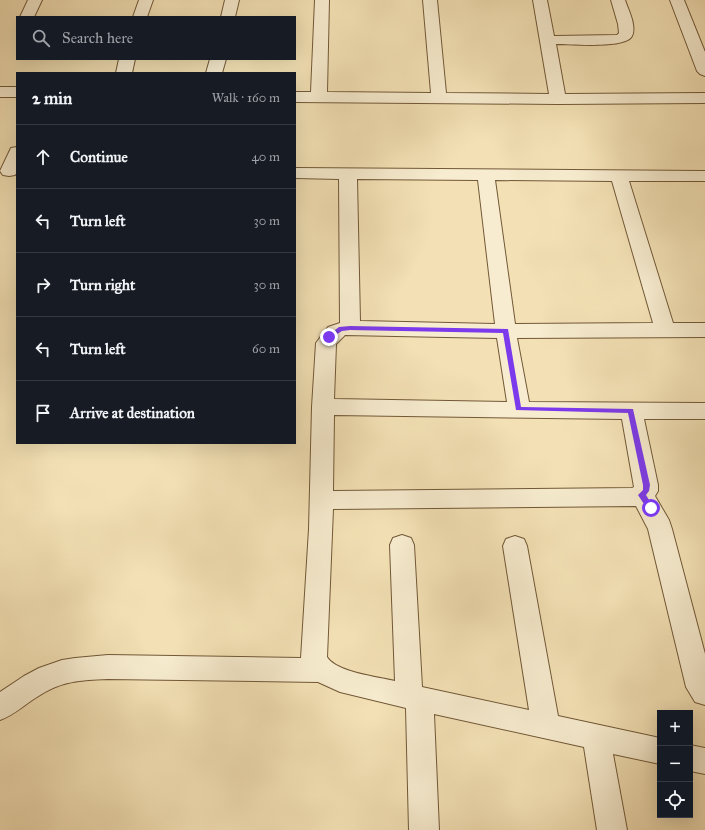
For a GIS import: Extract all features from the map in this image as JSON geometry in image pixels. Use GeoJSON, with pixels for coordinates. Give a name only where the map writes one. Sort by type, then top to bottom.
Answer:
{"type":"FeatureCollection","features":[{"type":"Feature","properties":{"kind":"street"},"geometry":{"type":"LineString","coordinates":[[27,16],[35,0]]}},
{"type":"Feature","properties":{"kind":"street"},"geometry":{"type":"LineString","coordinates":[[140,16],[146,0]]}},
{"type":"Feature","properties":{"kind":"street"},"geometry":{"type":"LineString","coordinates":[[228,16],[232,0]]}},
{"type":"Feature","properties":{"kind":"street"},"geometry":{"type":"LineString","coordinates":[[319,97],[322,0]]}},
{"type":"Feature","properties":{"kind":"street"},"geometry":{"type":"LineString","coordinates":[[430,0],[439,98]]}},
{"type":"Feature","properties":{"kind":"street"},"geometry":{"type":"LineString","coordinates":[[540,0],[558,99]]}},
{"type":"Feature","properties":{"kind":"street"},"geometry":{"type":"LineString","coordinates":[[547,40],[616,40],[626,36],[626,30],[618,0]]}},
{"type":"Feature","properties":{"kind":"street"},"geometry":{"type":"LineString","coordinates":[[677,0],[705,71]]}},
{"type":"Feature","properties":{"kind":"street"},"geometry":{"type":"LineString","coordinates":[[689,33],[705,36]]}},
{"type":"Feature","properties":{"kind":"street"},"geometry":{"type":"LineString","coordinates":[[124,72],[127,60]]}},
{"type":"Feature","properties":{"kind":"street"},"geometry":{"type":"LineString","coordinates":[[214,72],[218,60]]}},
{"type":"Feature","properties":{"kind":"street"},"geometry":{"type":"LineString","coordinates":[[0,92],[16,92]]}},
{"type":"Feature","properties":{"kind":"street"},"geometry":{"type":"LineString","coordinates":[[296,97],[558,99],[705,98]]}},
{"type":"Feature","properties":{"kind":"street"},"geometry":{"type":"LineString","coordinates":[[9,171],[16,154]]}},
{"type":"Feature","properties":{"kind":"street"},"geometry":{"type":"LineString","coordinates":[[296,173],[705,176]]}},
{"type":"Feature","properties":{"kind":"street"},"geometry":{"type":"LineString","coordinates":[[348,174],[350,328]]}},
{"type":"Feature","properties":{"kind":"street"},"geometry":{"type":"LineString","coordinates":[[486,174],[506,331],[518,409]]}},
{"type":"Feature","properties":{"kind":"street"},"geometry":{"type":"LineString","coordinates":[[619,176],[665,331]]}},
{"type":"Feature","properties":{"kind":"street"},"geometry":{"type":"LineString","coordinates":[[657,750],[414,698],[340,680],[321,670],[316,664],[314,657],[319,581],[326,343],[335,332],[341,329],[350,328],[506,331],[705,330]]}},
{"type":"Feature","properties":{"kind":"street"},"geometry":{"type":"LineString","coordinates":[[323,407],[705,411]]}},
{"type":"Feature","properties":{"kind":"street"},"geometry":{"type":"LineString","coordinates":[[322,500],[636,497],[642,495],[646,491],[646,485],[631,411]]}},
{"type":"Feature","properties":{"kind":"street"},"geometry":{"type":"LineString","coordinates":[[642,495],[657,520],[660,529],[700,687],[705,693]]}},
{"type":"Feature","properties":{"kind":"street"},"geometry":{"type":"LineString","coordinates":[[402,545],[424,830]]}},
{"type":"Feature","properties":{"kind":"street"},"geometry":{"type":"LineString","coordinates":[[515,546],[546,727]]}},
{"type":"Feature","properties":{"kind":"street"},"geometry":{"type":"LineString","coordinates":[[0,708],[37,682],[57,673],[86,669],[321,670]]}},
{"type":"Feature","properties":{"kind":"street"},"geometry":{"type":"LineString","coordinates":[[596,738],[612,830]]}},
{"type":"Feature","properties":{"kind":"street"},"geometry":{"type":"LineString","coordinates":[[693,759],[705,761]]}},
{"type":"Feature","properties":{"kind":"route"},"geometry":{"type":"LineString","coordinates":[[329,337],[341,329],[350,328],[506,331],[518,409],[631,411],[646,485],[646,491],[642,495],[651,508]]}}]}
